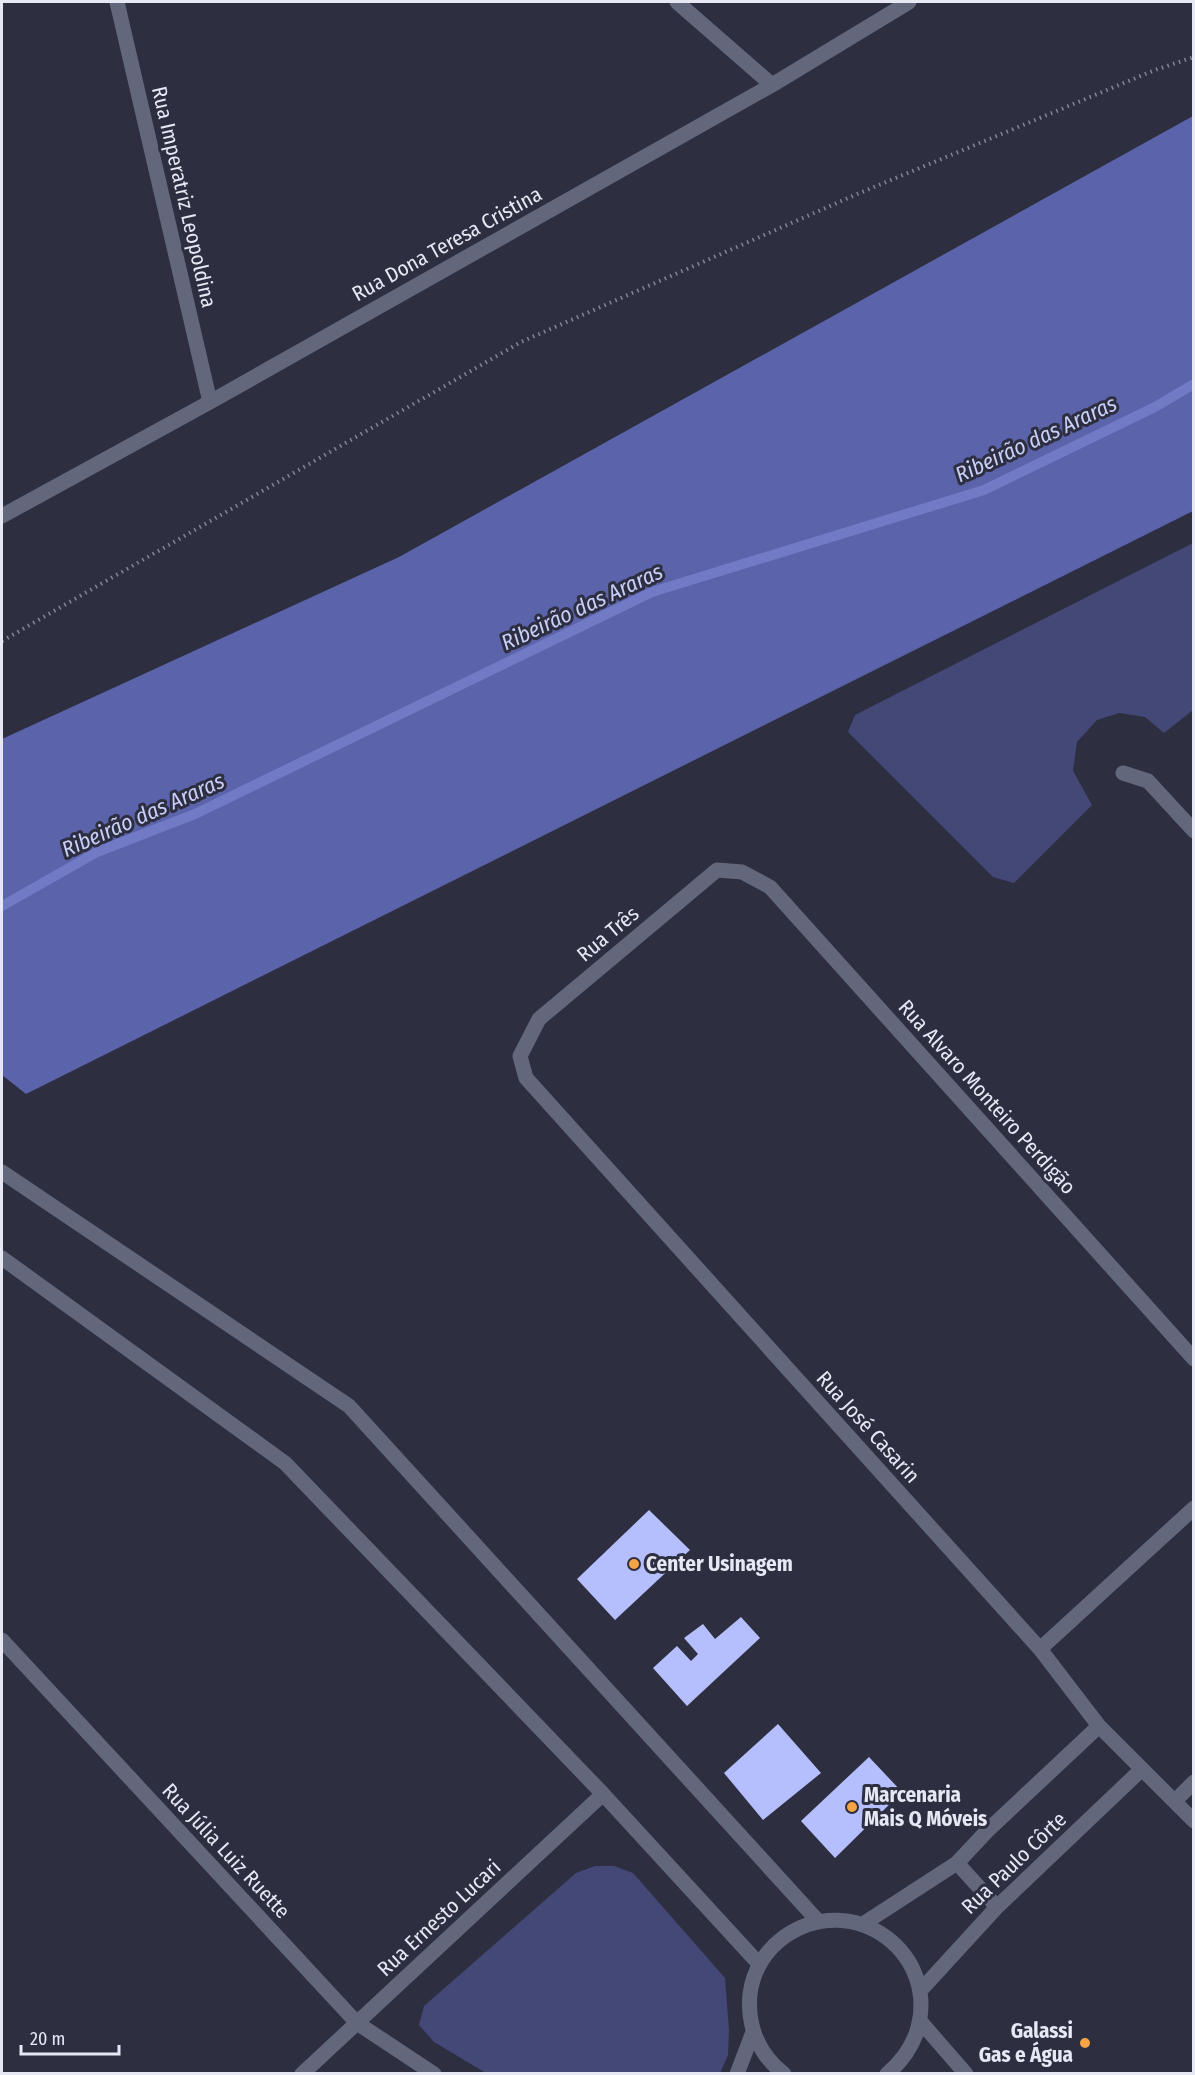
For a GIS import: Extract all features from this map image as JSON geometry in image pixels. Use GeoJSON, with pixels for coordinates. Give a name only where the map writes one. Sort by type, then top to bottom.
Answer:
{"type":"FeatureCollection","features":[{"type":"Feature","properties":{"kind":"street","name":"Rua Imperatriz Leopoldina"},"geometry":{"type":"LineString","coordinates":[[117,2],[210,402]]}},
{"type":"Feature","properties":{"kind":"street"},"geometry":{"type":"LineString","coordinates":[[677,2],[772,85]]}},
{"type":"Feature","properties":{"kind":"street","name":"Rua Dona Teresa Cristina"},"geometry":{"type":"LineString","coordinates":[[2,516],[210,402],[772,85],[909,2]]}},
{"type":"Feature","properties":{"kind":"street"},"geometry":{"type":"LineString","coordinates":[[1123,773],[1148,781],[1194,831]]}},
{"type":"Feature","properties":{"kind":"street","name":"Rua Três"},"geometry":{"type":"LineString","coordinates":[[520,1056],[539,1019],[717,870],[742,872]]}},
{"type":"Feature","properties":{"kind":"street","name":"Rua Alvaro Monteiro Perdigão"},"geometry":{"type":"LineString","coordinates":[[742,872],[770,887],[1194,1359]]}},
{"type":"Feature","properties":{"kind":"street","name":"Rua José Casarin"},"geometry":{"type":"LineString","coordinates":[[520,1056],[526,1078],[1040,1649],[1098,1726],[1194,1821]]}},
{"type":"Feature","properties":{"kind":"street"},"geometry":{"type":"LineString","coordinates":[[2,1172],[349,1406],[818,1921]]}},
{"type":"Feature","properties":{"kind":"street"},"geometry":{"type":"LineString","coordinates":[[2,1258],[285,1463],[603,1794],[759,1964]]}},
{"type":"Feature","properties":{"kind":"street"},"geometry":{"type":"LineString","coordinates":[[1040,1649],[1194,1508]]}},
{"type":"Feature","properties":{"kind":"street","name":"Rua Júlia Luiz Ruette"},"geometry":{"type":"LineString","coordinates":[[2,1640],[357,2023],[434,2073]]}},
{"type":"Feature","properties":{"kind":"street","name":"Rua Paulo Côrte"},"geometry":{"type":"LineString","coordinates":[[863,1924],[957,1863],[987,1831],[1098,1726]]}},
{"type":"Feature","properties":{"kind":"street","name":"Rua Paulo Côrte"},"geometry":{"type":"LineString","coordinates":[[920,1991],[997,1907],[1142,1769]]}},
{"type":"Feature","properties":{"kind":"street"},"geometry":{"type":"LineString","coordinates":[[1175,1801],[1194,1782]]}},
{"type":"Feature","properties":{"kind":"street","name":"Rua Ernesto Lucari"},"geometry":{"type":"LineString","coordinates":[[302,2073],[603,1794]]}},
{"type":"Feature","properties":{"kind":"street"},"geometry":{"type":"LineString","coordinates":[[957,1863],[997,1907]]}},
{"type":"Feature","properties":{"kind":"street"},"geometry":{"type":"LineString","coordinates":[[784,2073],[764,2054],[753,2032],[749,2009],[751,1986],[759,1964],[775,1944],[795,1930],[818,1921],[840,1919],[863,1924],[883,1934],[900,1949],[913,1969],[920,1991],[922,2006],[920,2021],[912,2045],[897,2066],[887,2073]]}},
{"type":"Feature","properties":{"kind":"street"},"geometry":{"type":"LineString","coordinates":[[920,2021],[966,2073]]}},
{"type":"Feature","properties":{"kind":"street"},"geometry":{"type":"LineString","coordinates":[[737,2073],[753,2032]]}},
{"type":"Feature","properties":{"kind":"path"},"geometry":{"type":"LineString","coordinates":[[2,641],[521,342],[866,190],[1155,70],[1194,57]]}},
{"type":"Feature","properties":{"kind":"shaded area"},"geometry":{"type":"Polygon","coordinates":[[[1193,116],[1193,511],[26,1094],[2,1075],[2,739],[399,557],[1193,116]]]}},
{"type":"Feature","properties":{"kind":"shaded area"},"geometry":{"type":"Polygon","coordinates":[[[1193,543],[1193,710],[1164,733],[1145,717],[1119,713],[1097,720],[1077,742],[1073,771],[1092,805],[1014,883],[993,877],[848,732],[855,715],[1193,543]]]}},
{"type":"Feature","properties":{"kind":"shaded area"},"geometry":{"type":"Polygon","coordinates":[[[595,1866],[614,1866],[633,1873],[725,1978],[729,2030],[728,2055],[720,2073],[486,2073],[434,2042],[419,2025],[424,2006],[576,1873],[595,1866]]]}},
{"type":"Feature","properties":{"kind":"building","name":"Center Usinagem"},"geometry":{"type":"Polygon","coordinates":[[[649,1510],[690,1550],[615,1620],[577,1579],[649,1510]]]}},
{"type":"Feature","properties":{"kind":"building"},"geometry":{"type":"Polygon","coordinates":[[[741,1617],[760,1638],[687,1706],[653,1668],[677,1646],[691,1661],[698,1654],[684,1638],[703,1624],[715,1639],[741,1617]]]}},
{"type":"Feature","properties":{"kind":"building"},"geometry":{"type":"Polygon","coordinates":[[[778,1724],[821,1773],[763,1820],[724,1773],[778,1724]]]}},
{"type":"Feature","properties":{"kind":"building","name":"Marcenaria Mais Q Móveis"},"geometry":{"type":"Polygon","coordinates":[[[869,1757],[902,1792],[835,1858],[801,1821],[869,1757]]]}},
{"type":"Feature","properties":{"kind":"waterway","name":"Ribeirão das Araras"},"geometry":{"type":"LineString","coordinates":[[2,906],[97,852],[195,814],[652,592],[984,490],[1155,407],[1194,384]]}},
{"type":"Feature","properties":{"kind":"place","name":"Center Usinagem"},"geometry":{"type":"Point","coordinates":[634,1564]}},
{"type":"Feature","properties":{"kind":"place","name":"Marcenaria Mais Q Móveis"},"geometry":{"type":"Point","coordinates":[852,1807]}},
{"type":"Feature","properties":{"kind":"place","name":"Galassi Gas e Água"},"geometry":{"type":"Point","coordinates":[1085,2043]}}]}
